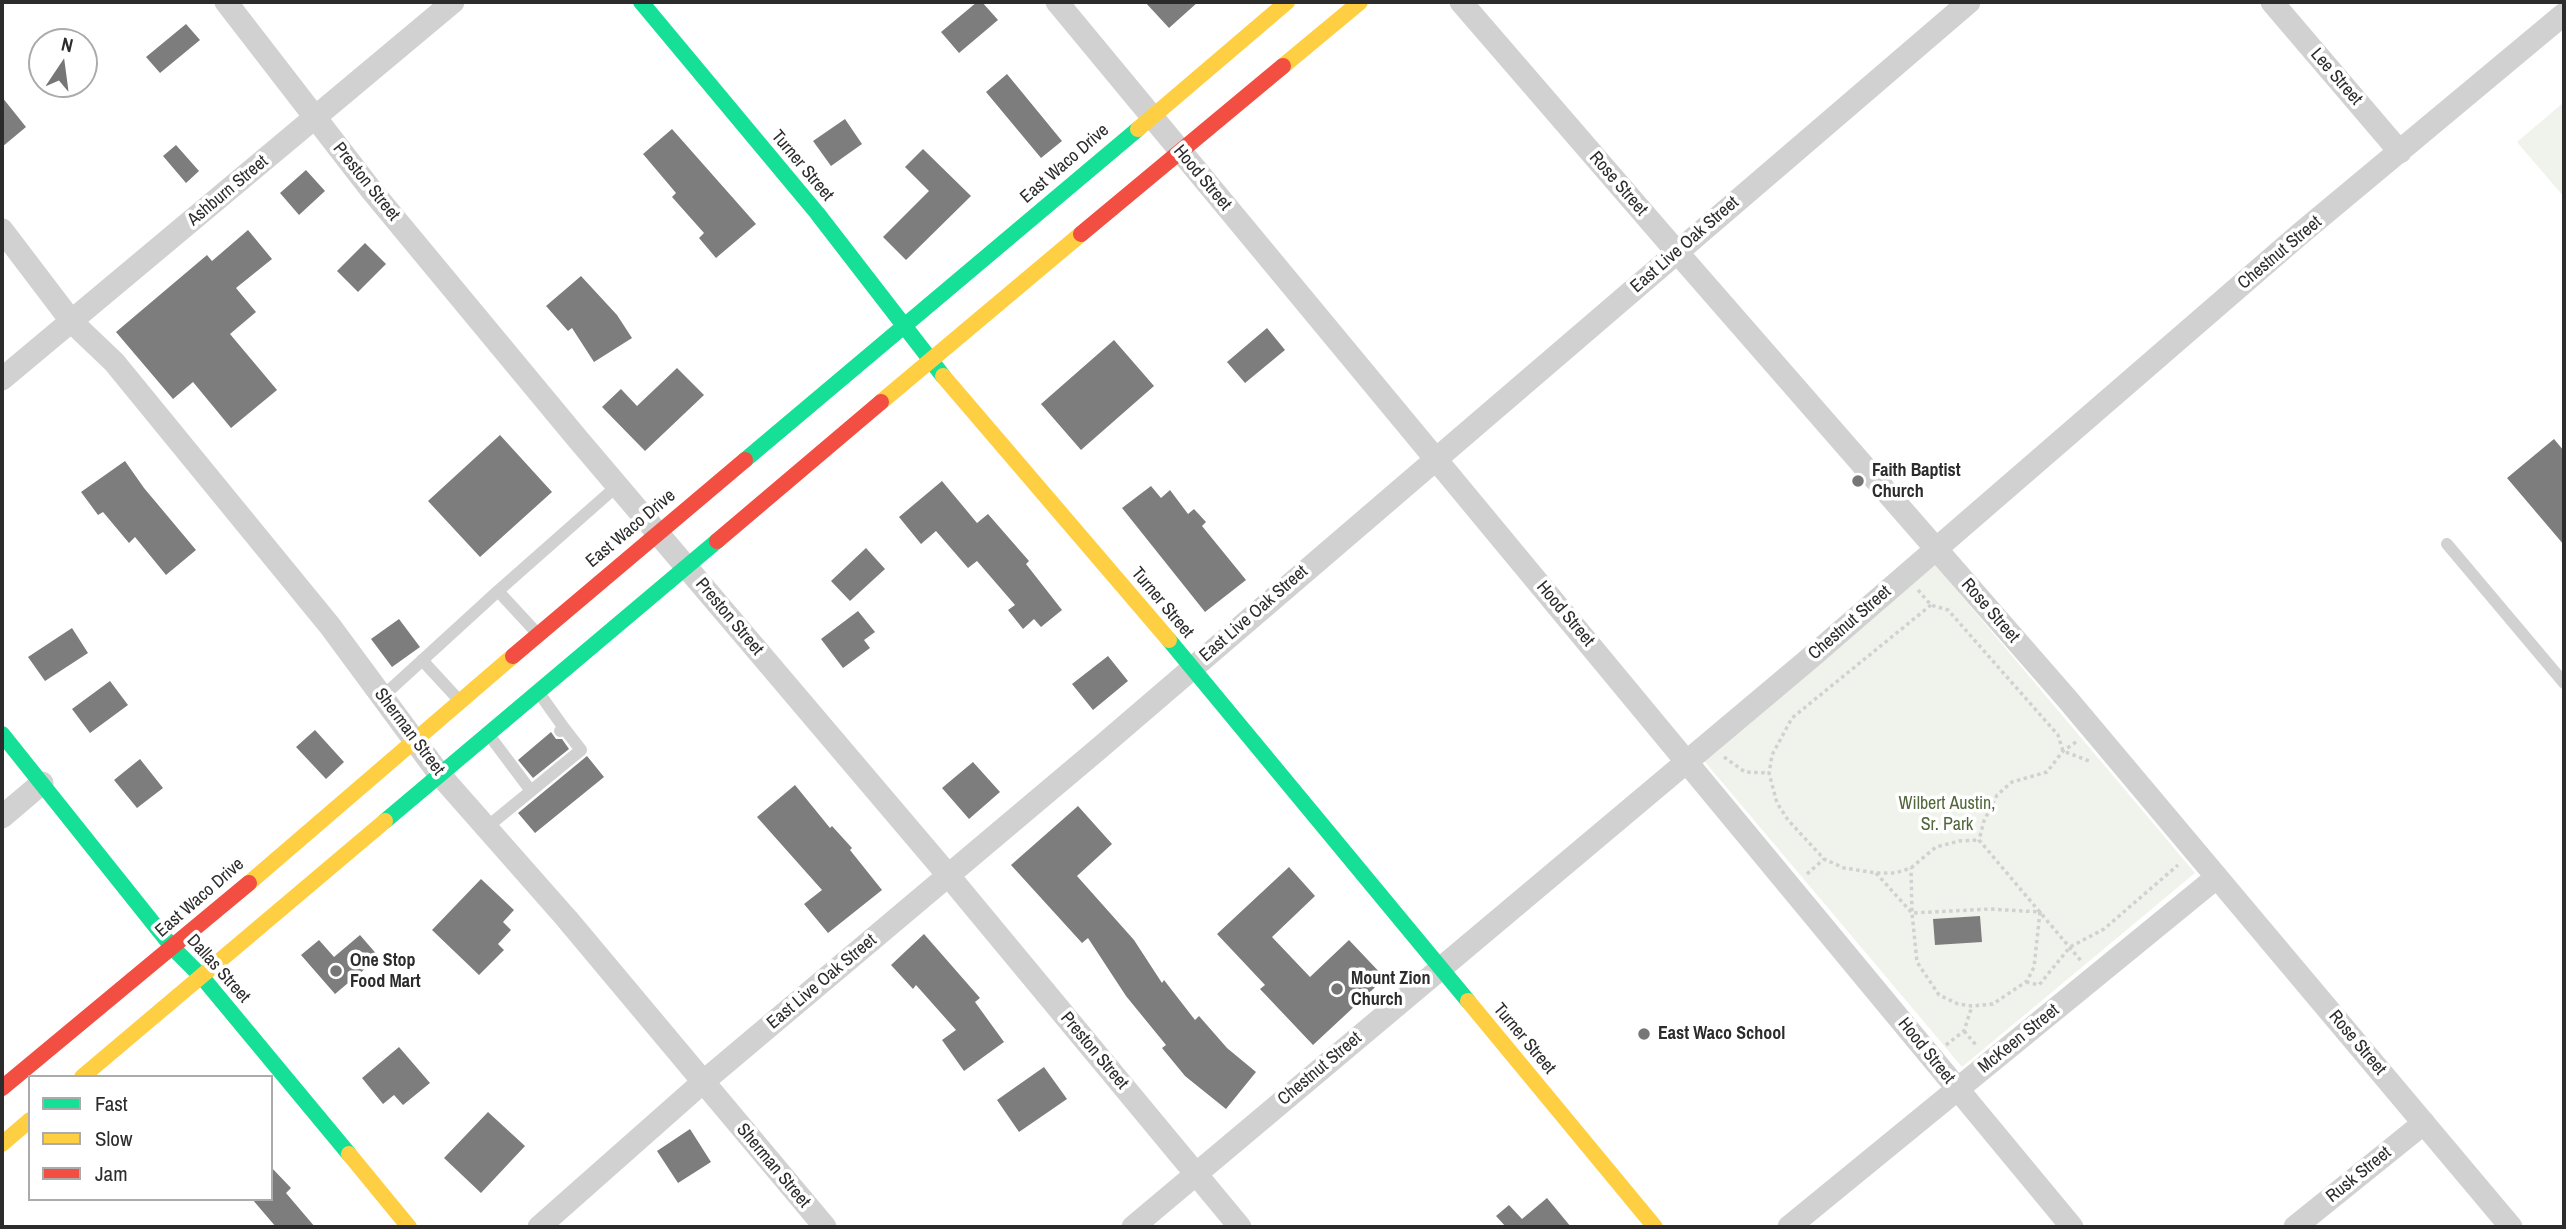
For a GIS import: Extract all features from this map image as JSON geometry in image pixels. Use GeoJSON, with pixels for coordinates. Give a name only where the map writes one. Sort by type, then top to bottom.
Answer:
{"type":"FeatureCollection","features":[{"type":"Feature","properties":{"kind":"main road","name":"Turner Street"},"geometry":{"type":"LineString","coordinates":[[641,2],[817,214],[930,361],[1192,668],[1655,1227]]}},
{"type":"Feature","properties":{"kind":"main road","name":"East Waco Drive"},"geometry":{"type":"LineString","coordinates":[[2,1088],[173,948],[537,634],[904,328],[1287,2]]}},
{"type":"Feature","properties":{"kind":"main road"},"geometry":{"type":"LineString","coordinates":[[84,1075],[1179,150],[1360,2]]}},
{"type":"Feature","properties":{"kind":"main road","name":"Dallas Street"},"geometry":{"type":"LineString","coordinates":[[2,734],[173,948],[202,977],[409,1227]]}},
{"type":"Feature","properties":{"kind":"main road"},"geometry":{"type":"LineString","coordinates":[[2,1144],[28,1122]]}},
{"type":"Feature","properties":{"kind":"street","name":"Preston Street"},"geometry":{"type":"LineString","coordinates":[[226,2],[314,118],[617,486],[948,875],[1240,1227]]}},
{"type":"Feature","properties":{"kind":"street","name":"Ashburn Street"},"geometry":{"type":"LineString","coordinates":[[2,379],[453,2]]}},
{"type":"Feature","properties":{"kind":"street","name":"Hood Street"},"geometry":{"type":"LineString","coordinates":[[1057,2],[1436,459],[1692,757],[1931,1057],[2072,1227]]}},
{"type":"Feature","properties":{"kind":"street","name":"Rose Street"},"geometry":{"type":"LineString","coordinates":[[1461,2],[2094,730],[2511,1227]]}},
{"type":"Feature","properties":{"kind":"street","name":"East Live Oak Street"},"geometry":{"type":"LineString","coordinates":[[539,1227],[704,1082],[1969,2]]}},
{"type":"Feature","properties":{"kind":"street","name":"Lee Street"},"geometry":{"type":"LineString","coordinates":[[2272,2],[2400,152]]}},
{"type":"Feature","properties":{"kind":"street","name":"Chestnut Street"},"geometry":{"type":"LineString","coordinates":[[1133,1227],[1692,757],[2300,234],[2564,14]]}},
{"type":"Feature","properties":{"kind":"street","name":"Sherman Street"},"geometry":{"type":"LineString","coordinates":[[2,230],[72,322],[114,362],[330,626],[440,775],[567,919],[825,1227]]}},
{"type":"Feature","properties":{"kind":"street"},"geometry":{"type":"LineString","coordinates":[[2,817],[42,783]]}},
{"type":"Feature","properties":{"kind":"street","name":"McKeen Street"},"geometry":{"type":"LineString","coordinates":[[1789,1227],[2217,877]]}},
{"type":"Feature","properties":{"kind":"street","name":"Rusk Street"},"geometry":{"type":"LineString","coordinates":[[2295,1227],[2424,1123]]}},
{"type":"Feature","properties":{"kind":"lane"},"geometry":{"type":"LineString","coordinates":[[382,697],[617,486]]}},
{"type":"Feature","properties":{"kind":"lane"},"geometry":{"type":"LineString","coordinates":[[2447,544],[2564,683]]}},
{"type":"Feature","properties":{"kind":"lane"},"geometry":{"type":"LineString","coordinates":[[498,591],[537,634]]}},
{"type":"Feature","properties":{"kind":"lane"},"geometry":{"type":"LineString","coordinates":[[422,660],[459,701]]}},
{"type":"Feature","properties":{"kind":"lane"},"geometry":{"type":"LineString","coordinates":[[487,827],[581,750],[561,730],[539,693]]}},
{"type":"Feature","properties":{"kind":"lane"},"geometry":{"type":"LineString","coordinates":[[489,735],[517,766],[531,791]]}},
{"type":"Feature","properties":{"kind":"path"},"geometry":{"type":"LineString","coordinates":[[1905,575],[1931,605],[1948,610],[2058,735],[2063,751]]}},
{"type":"Feature","properties":{"kind":"path"},"geometry":{"type":"LineString","coordinates":[[1931,605],[1791,718],[1772,755],[1769,773],[1777,803],[1788,820],[1824,859],[1844,868],[1895,873],[1910,868],[1936,847],[1959,841],[1979,840]]}},
{"type":"Feature","properties":{"kind":"path"},"geometry":{"type":"LineString","coordinates":[[1979,840],[1984,821],[1997,795],[2011,782],[2046,772],[2063,751],[2094,730]]}},
{"type":"Feature","properties":{"kind":"path"},"geometry":{"type":"LineString","coordinates":[[2063,751],[2093,762]]}},
{"type":"Feature","properties":{"kind":"path"},"geometry":{"type":"LineString","coordinates":[[1692,757],[1725,758],[1745,772],[1769,773]]}},
{"type":"Feature","properties":{"kind":"path"},"geometry":{"type":"LineString","coordinates":[[1979,840],[2095,977]]}},
{"type":"Feature","properties":{"kind":"path"},"geometry":{"type":"LineString","coordinates":[[2025,982],[2039,985],[2070,947],[2104,929],[2179,866],[2170,856]]}},
{"type":"Feature","properties":{"kind":"path"},"geometry":{"type":"LineString","coordinates":[[1910,868],[1917,962],[1939,995],[1958,1004],[1993,1004],[2025,982],[2034,967],[2040,912]]}},
{"type":"Feature","properties":{"kind":"path"},"geometry":{"type":"LineString","coordinates":[[1877,873],[1913,913]]}},
{"type":"Feature","properties":{"kind":"path"},"geometry":{"type":"LineString","coordinates":[[1913,913],[1990,909],[2040,912]]}},
{"type":"Feature","properties":{"kind":"path"},"geometry":{"type":"LineString","coordinates":[[1931,1057],[1964,1031],[1972,1006]]}},
{"type":"Feature","properties":{"kind":"green space"},"geometry":{"type":"Polygon","coordinates":[[[2564,102],[2564,197],[2517,142],[2564,102]]]}},
{"type":"Feature","properties":{"kind":"green space","name":"Wilbert Austin, Sr. Park"},"geometry":{"type":"Polygon","coordinates":[[[1933,562],[2195,873],[1962,1067],[1700,756],[1933,562]]]}},
{"type":"Feature","properties":{"kind":"building"},"geometry":{"type":"Polygon","coordinates":[[[977,2],[982,2],[998,20],[959,53],[941,32],[977,2]]]}},
{"type":"Feature","properties":{"kind":"building"},"geometry":{"type":"Polygon","coordinates":[[[1145,2],[1198,2],[1169,28],[1145,2]]]}},
{"type":"Feature","properties":{"kind":"building"},"geometry":{"type":"Polygon","coordinates":[[[186,24],[200,40],[160,73],[146,57],[186,24]]]}},
{"type":"Feature","properties":{"kind":"building"},"geometry":{"type":"Polygon","coordinates":[[[1007,74],[1062,141],[1041,158],[986,92],[1007,74]]]}},
{"type":"Feature","properties":{"kind":"building"},"geometry":{"type":"Polygon","coordinates":[[[2,97],[26,127],[2,147],[2,97]]]}},
{"type":"Feature","properties":{"kind":"building"},"geometry":{"type":"Polygon","coordinates":[[[845,119],[862,144],[831,166],[813,141],[845,119]]]}},
{"type":"Feature","properties":{"kind":"building"},"geometry":{"type":"Polygon","coordinates":[[[672,129],[756,224],[716,258],[699,238],[704,233],[672,197],[676,193],[643,154],[672,129]]]}},
{"type":"Feature","properties":{"kind":"building"},"geometry":{"type":"Polygon","coordinates":[[[176,145],[199,171],[186,183],[163,156],[176,145]]]}},
{"type":"Feature","properties":{"kind":"building"},"geometry":{"type":"Polygon","coordinates":[[[923,149],[971,196],[906,260],[883,237],[929,191],[905,167],[923,149]]]}},
{"type":"Feature","properties":{"kind":"building"},"geometry":{"type":"Polygon","coordinates":[[[306,170],[325,191],[299,215],[280,193],[306,170]]]}},
{"type":"Feature","properties":{"kind":"building"},"geometry":{"type":"Polygon","coordinates":[[[248,230],[272,259],[236,288],[256,312],[230,334],[277,390],[231,428],[193,382],[173,399],[116,332],[207,255],[212,261],[248,230]]]}},
{"type":"Feature","properties":{"kind":"building"},"geometry":{"type":"Polygon","coordinates":[[[365,243],[386,264],[358,292],[337,271],[365,243]]]}},
{"type":"Feature","properties":{"kind":"building"},"geometry":{"type":"Polygon","coordinates":[[[581,276],[617,315],[632,338],[594,362],[572,328],[568,331],[546,306],[581,276]]]}},
{"type":"Feature","properties":{"kind":"building"},"geometry":{"type":"Polygon","coordinates":[[[1267,328],[1285,350],[1245,383],[1227,362],[1267,328]]]}},
{"type":"Feature","properties":{"kind":"building"},"geometry":{"type":"Polygon","coordinates":[[[1114,340],[1154,386],[1081,450],[1041,404],[1114,340]]]}},
{"type":"Feature","properties":{"kind":"building"},"geometry":{"type":"Polygon","coordinates":[[[677,368],[704,395],[645,451],[602,407],[621,389],[637,406],[677,368]]]}},
{"type":"Feature","properties":{"kind":"building"},"geometry":{"type":"Polygon","coordinates":[[[500,435],[552,492],[480,557],[428,501],[500,435]]]}},
{"type":"Feature","properties":{"kind":"building"},"geometry":{"type":"Polygon","coordinates":[[[2554,439],[2564,451],[2564,545],[2507,478],[2554,439]]]}},
{"type":"Feature","properties":{"kind":"building"},"geometry":{"type":"Polygon","coordinates":[[[125,461],[196,550],[166,575],[135,537],[129,543],[103,512],[98,515],[81,492],[125,461]]]}},
{"type":"Feature","properties":{"kind":"building"},"geometry":{"type":"Polygon","coordinates":[[[942,481],[977,523],[988,514],[1029,561],[1026,564],[1062,610],[1041,627],[1034,619],[1023,629],[1008,610],[1015,605],[977,561],[968,568],[936,531],[921,544],[899,517],[942,481]]]}},
{"type":"Feature","properties":{"kind":"building"},"geometry":{"type":"Polygon","coordinates":[[[1151,486],[1161,498],[1170,490],[1188,514],[1194,509],[1206,522],[1202,526],[1246,580],[1205,612],[1122,508],[1151,486]]]}},
{"type":"Feature","properties":{"kind":"building"},"geometry":{"type":"Polygon","coordinates":[[[866,548],[885,569],[850,601],[831,581],[866,548]]]}},
{"type":"Feature","properties":{"kind":"building"},"geometry":{"type":"Polygon","coordinates":[[[858,611],[875,632],[864,640],[870,648],[843,668],[821,639],[858,611]]]}},
{"type":"Feature","properties":{"kind":"building"},"geometry":{"type":"Polygon","coordinates":[[[399,619],[420,647],[392,667],[371,639],[399,619]]]}},
{"type":"Feature","properties":{"kind":"building"},"geometry":{"type":"Polygon","coordinates":[[[72,628],[88,653],[45,681],[28,657],[72,628]]]}},
{"type":"Feature","properties":{"kind":"building"},"geometry":{"type":"Polygon","coordinates":[[[1108,656],[1128,681],[1093,710],[1072,684],[1108,656]]]}},
{"type":"Feature","properties":{"kind":"building"},"geometry":{"type":"Polygon","coordinates":[[[110,681],[128,705],[90,733],[72,709],[110,681]]]}},
{"type":"Feature","properties":{"kind":"building"},"geometry":{"type":"Polygon","coordinates":[[[315,730],[344,762],[326,779],[296,747],[315,730]]]}},
{"type":"Feature","properties":{"kind":"building"},"geometry":{"type":"Polygon","coordinates":[[[551,732],[556,739],[562,739],[569,749],[533,778],[518,760],[551,732]]]}},
{"type":"Feature","properties":{"kind":"building"},"geometry":{"type":"Polygon","coordinates":[[[587,756],[604,777],[535,833],[518,813],[587,756]]]}},
{"type":"Feature","properties":{"kind":"building"},"geometry":{"type":"Polygon","coordinates":[[[140,759],[163,788],[137,808],[114,780],[140,759]]]}},
{"type":"Feature","properties":{"kind":"building"},"geometry":{"type":"Polygon","coordinates":[[[973,762],[1000,792],[969,819],[942,788],[973,762]]]}},
{"type":"Feature","properties":{"kind":"building"},"geometry":{"type":"Polygon","coordinates":[[[795,785],[830,828],[832,826],[852,848],[850,850],[882,890],[828,933],[804,904],[822,890],[757,817],[795,785]]]}},
{"type":"Feature","properties":{"kind":"building"},"geometry":{"type":"Polygon","coordinates":[[[1078,806],[1112,844],[1077,876],[1134,940],[1162,983],[1164,980],[1195,1020],[1199,1016],[1227,1048],[1256,1072],[1226,1109],[1185,1076],[1162,1048],[1166,1045],[1126,996],[1088,938],[1082,943],[1011,865],[1078,806]]]}},
{"type":"Feature","properties":{"kind":"building"},"geometry":{"type":"Polygon","coordinates":[[[1289,867],[1315,896],[1272,937],[1310,977],[1349,940],[1385,978],[1313,1045],[1260,989],[1265,985],[1217,934],[1289,867]]]}},
{"type":"Feature","properties":{"kind":"building"},"geometry":{"type":"Polygon","coordinates":[[[481,879],[514,910],[503,922],[511,930],[498,944],[504,950],[479,975],[432,930],[481,879]]]}},
{"type":"Feature","properties":{"kind":"building"},"geometry":{"type":"Polygon","coordinates":[[[1980,916],[1982,942],[1935,945],[1933,919],[1980,916]]]}},
{"type":"Feature","properties":{"kind":"building"},"geometry":{"type":"Polygon","coordinates":[[[924,934],[980,998],[975,1002],[1004,1042],[964,1071],[942,1040],[956,1030],[916,985],[913,989],[891,965],[924,934]]]}},
{"type":"Feature","properties":{"kind":"building"},"geometry":{"type":"Polygon","coordinates":[[[360,935],[379,957],[335,994],[301,955],[319,940],[334,957],[360,935]]]}},
{"type":"Feature","properties":{"kind":"building"},"geometry":{"type":"Polygon","coordinates":[[[399,1047],[430,1083],[403,1105],[394,1095],[383,1104],[362,1078],[399,1047]]]}},
{"type":"Feature","properties":{"kind":"building"},"geometry":{"type":"Polygon","coordinates":[[[1044,1067],[1067,1099],[1019,1132],[997,1100],[1044,1067]]]}},
{"type":"Feature","properties":{"kind":"building"},"geometry":{"type":"Polygon","coordinates":[[[488,1112],[525,1146],[481,1193],[444,1158],[488,1112]]]}},
{"type":"Feature","properties":{"kind":"building"},"geometry":{"type":"Polygon","coordinates":[[[690,1129],[711,1162],[678,1183],[657,1151],[690,1129]]]}},
{"type":"Feature","properties":{"kind":"building"},"geometry":{"type":"Polygon","coordinates":[[[273,1169],[291,1188],[286,1193],[315,1227],[276,1227],[254,1201],[273,1201],[273,1169]]]}},
{"type":"Feature","properties":{"kind":"building"},"geometry":{"type":"Polygon","coordinates":[[[1547,1198],[1571,1227],[1506,1227],[1496,1216],[1509,1205],[1522,1219],[1547,1198]]]}},
{"type":"Feature","properties":{"kind":"traffic: fast"},"geometry":{"type":"LineString","coordinates":[[641,2],[817,213],[943,376]]}},
{"type":"Feature","properties":{"kind":"traffic: fast"},"geometry":{"type":"LineString","coordinates":[[745,460],[1138,129]]}},
{"type":"Feature","properties":{"kind":"traffic: fast"},"geometry":{"type":"LineString","coordinates":[[385,821],[717,541]]}},
{"type":"Feature","properties":{"kind":"traffic: fast"},"geometry":{"type":"LineString","coordinates":[[1169,640],[1468,1001]]}},
{"type":"Feature","properties":{"kind":"traffic: fast"},"geometry":{"type":"LineString","coordinates":[[2,734],[173,948],[202,977],[349,1154]]}},
{"type":"Feature","properties":{"kind":"traffic: slow"},"geometry":{"type":"LineString","coordinates":[[1138,129],[1287,2]]}},
{"type":"Feature","properties":{"kind":"traffic: slow"},"geometry":{"type":"LineString","coordinates":[[1283,66],[1360,2]]}},
{"type":"Feature","properties":{"kind":"traffic: slow"},"geometry":{"type":"LineString","coordinates":[[881,402],[1081,234]]}},
{"type":"Feature","properties":{"kind":"traffic: slow"},"geometry":{"type":"LineString","coordinates":[[943,376],[1169,640]]}},
{"type":"Feature","properties":{"kind":"traffic: slow"},"geometry":{"type":"LineString","coordinates":[[249,883],[513,656]]}},
{"type":"Feature","properties":{"kind":"traffic: slow"},"geometry":{"type":"LineString","coordinates":[[84,1075],[385,821]]}},
{"type":"Feature","properties":{"kind":"traffic: slow"},"geometry":{"type":"LineString","coordinates":[[1468,1001],[1655,1227]]}},
{"type":"Feature","properties":{"kind":"traffic: slow"},"geometry":{"type":"LineString","coordinates":[[2,1144],[28,1122]]}},
{"type":"Feature","properties":{"kind":"traffic: slow"},"geometry":{"type":"LineString","coordinates":[[349,1154],[409,1227]]}},
{"type":"Feature","properties":{"kind":"traffic: jam"},"geometry":{"type":"LineString","coordinates":[[1081,234],[1283,66]]}},
{"type":"Feature","properties":{"kind":"traffic: jam"},"geometry":{"type":"LineString","coordinates":[[717,541],[881,402]]}},
{"type":"Feature","properties":{"kind":"traffic: jam"},"geometry":{"type":"LineString","coordinates":[[513,656],[745,460]]}},
{"type":"Feature","properties":{"kind":"traffic: jam"},"geometry":{"type":"LineString","coordinates":[[2,1088],[249,883]]}},
{"type":"Feature","properties":{"kind":"place","name":"Faith Baptist Church"},"geometry":{"type":"Point","coordinates":[1858,481]}},
{"type":"Feature","properties":{"kind":"place","name":"One Stop Food Mart"},"geometry":{"type":"Point","coordinates":[336,971]}},
{"type":"Feature","properties":{"kind":"place","name":"Mount Zion Church"},"geometry":{"type":"Point","coordinates":[1337,989]}},
{"type":"Feature","properties":{"kind":"place","name":"East Waco School"},"geometry":{"type":"Point","coordinates":[1644,1034]}}]}
